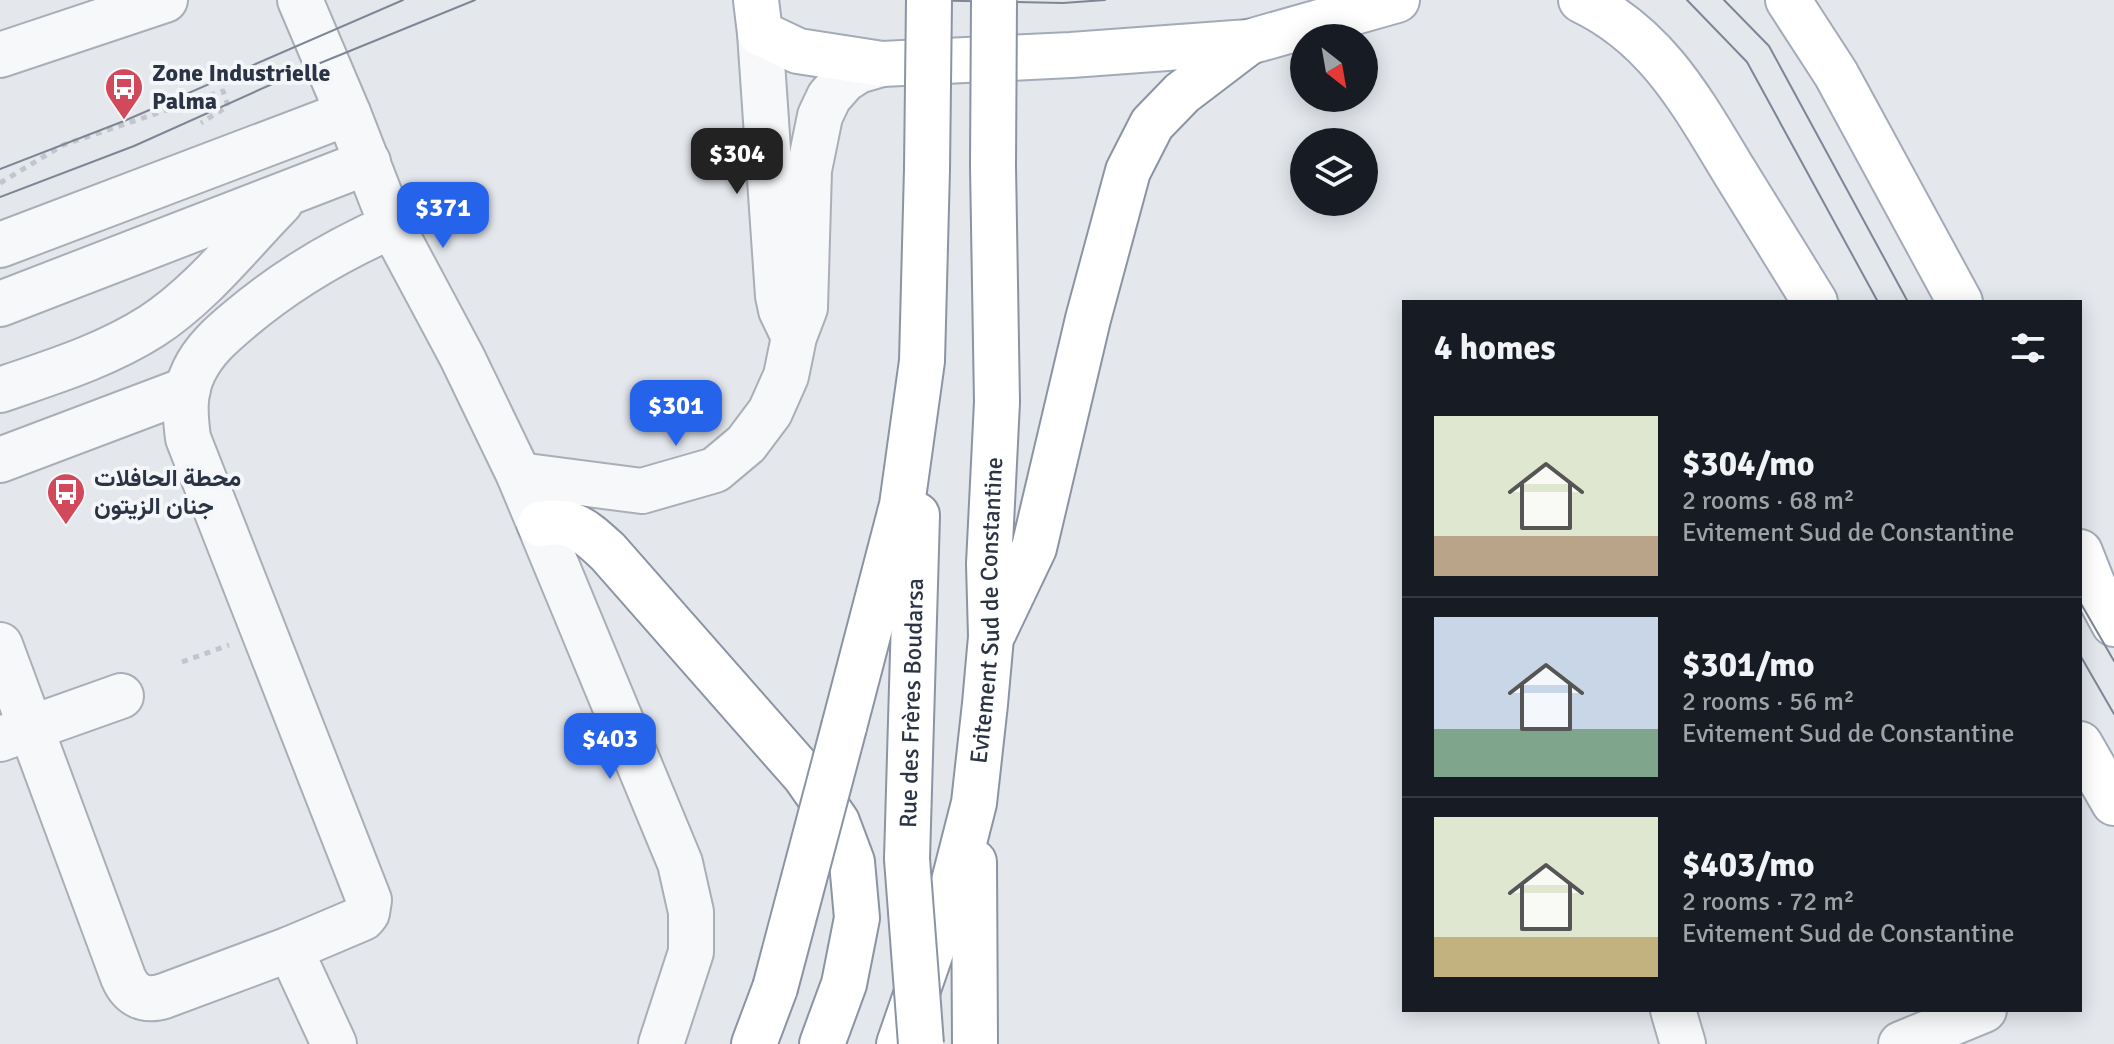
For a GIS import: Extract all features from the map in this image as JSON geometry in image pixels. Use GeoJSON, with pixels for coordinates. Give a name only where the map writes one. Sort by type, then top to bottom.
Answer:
{"type":"FeatureCollection","features":[{"type":"Feature","properties":{"kind":"main road"},"geometry":{"type":"LineString","coordinates":[[754,1044],[775,988],[902,505],[922,361],[929,0]]}},
{"type":"Feature","properties":{"kind":"main road","name":"Evitement Sud de Constantine"},"geometry":{"type":"LineString","coordinates":[[899,1044],[950,897],[974,803],[991,637],[989,564],[997,402],[994,0]]}},
{"type":"Feature","properties":{"kind":"main road"},"geometry":{"type":"LineString","coordinates":[[758,16],[798,51],[882,64],[1249,42],[1397,0]]}},
{"type":"Feature","properties":{"kind":"main road"},"geometry":{"type":"LineString","coordinates":[[1581,0],[1626,27],[1659,56],[1693,103],[1814,300]]}},
{"type":"Feature","properties":{"kind":"main road"},"geometry":{"type":"LineString","coordinates":[[1788,0],[1836,74],[1959,300]]}},
{"type":"Feature","properties":{"kind":"main road"},"geometry":{"type":"LineString","coordinates":[[991,637],[1034,548],[1088,319],[1128,171],[1152,124],[1182,93],[1249,42]]}},
{"type":"Feature","properties":{"kind":"main road","name":"Rue des Frères Boudarsa"},"geometry":{"type":"LineString","coordinates":[[921,1044],[907,859],[922,361]]}},
{"type":"Feature","properties":{"kind":"main road"},"geometry":{"type":"LineString","coordinates":[[540,524],[559,520],[583,529],[608,552],[805,776],[837,822],[852,862],[857,918],[844,984],[822,1044]]}},
{"type":"Feature","properties":{"kind":"main road"},"geometry":{"type":"LineString","coordinates":[[2082,557],[2114,624]]}},
{"type":"Feature","properties":{"kind":"main road"},"geometry":{"type":"LineString","coordinates":[[2082,747],[2114,803]]}},
{"type":"Feature","properties":{"kind":"main road"},"geometry":{"type":"LineString","coordinates":[[974,803],[975,1044]]}},
{"type":"Feature","properties":{"kind":"street"},"geometry":{"type":"LineString","coordinates":[[0,55],[165,0]]}},
{"type":"Feature","properties":{"kind":"street"},"geometry":{"type":"LineString","coordinates":[[300,0],[392,226],[462,357],[519,475],[680,863],[691,912],[691,952],[661,1044]]}},
{"type":"Feature","properties":{"kind":"street"},"geometry":{"type":"LineString","coordinates":[[758,16],[778,296],[794,337]]}},
{"type":"Feature","properties":{"kind":"street"},"geometry":{"type":"LineString","coordinates":[[519,475],[642,491],[715,470],[746,444],[770,412],[786,376],[794,337],[801,321],[807,293],[809,170],[820,116],[829,97],[844,80],[858,71],[882,64]]}},
{"type":"Feature","properties":{"kind":"street"},"geometry":{"type":"LineString","coordinates":[[0,245],[348,113]]}},
{"type":"Feature","properties":{"kind":"street"},"geometry":{"type":"LineString","coordinates":[[0,304],[368,162]]}},
{"type":"Feature","properties":{"kind":"street"},"geometry":{"type":"LineString","coordinates":[[0,390],[118,346],[153,325],[185,300],[289,192]]}},
{"type":"Feature","properties":{"kind":"street"},"geometry":{"type":"LineString","coordinates":[[0,645],[15,734],[127,987],[134,994],[154,999],[290,949],[363,918],[369,900],[188,438],[184,413],[194,372],[214,342],[270,293],[350,245],[392,226]]}},
{"type":"Feature","properties":{"kind":"street"},"geometry":{"type":"LineString","coordinates":[[0,460],[188,389]]}},
{"type":"Feature","properties":{"kind":"street"},"geometry":{"type":"LineString","coordinates":[[15,734],[121,696]]}},
{"type":"Feature","properties":{"kind":"street"},"geometry":{"type":"LineString","coordinates":[[290,949],[334,1044]]}},
{"type":"Feature","properties":{"kind":"street"},"geometry":{"type":"LineString","coordinates":[[1674,1012],[1683,1044]]}},
{"type":"Feature","properties":{"kind":"street"},"geometry":{"type":"LineString","coordinates":[[1885,1012],[1894,1044]]}},
{"type":"Feature","properties":{"kind":"street"},"geometry":{"type":"LineString","coordinates":[[1901,1044],[1979,1012]]}},
{"type":"Feature","properties":{"kind":"path"},"geometry":{"type":"LineString","coordinates":[[0,183],[63,145],[223,91],[228,106]]}},
{"type":"Feature","properties":{"kind":"tram line"},"geometry":{"type":"LineString","coordinates":[[0,169],[124,121],[403,0]]}},
{"type":"Feature","properties":{"kind":"tram line"},"geometry":{"type":"LineString","coordinates":[[0,197],[134,146],[308,68],[475,0]]}},
{"type":"Feature","properties":{"kind":"tram line"},"geometry":{"type":"LineString","coordinates":[[913,0],[1063,3],[1105,0]]}},
{"type":"Feature","properties":{"kind":"tram line"},"geometry":{"type":"LineString","coordinates":[[1687,0],[1747,62],[1877,300]]}},
{"type":"Feature","properties":{"kind":"tram line"},"geometry":{"type":"LineString","coordinates":[[1724,0],[1769,46],[1907,300]]}},
{"type":"Feature","properties":{"kind":"tram line"},"geometry":{"type":"LineString","coordinates":[[2082,605],[2114,661]]}},
{"type":"Feature","properties":{"kind":"tram line"},"geometry":{"type":"LineString","coordinates":[[2082,658],[2114,714]]}},
{"type":"Feature","properties":{"kind":"place","name":"Zone Industrielle Palma"},"geometry":{"type":"Point","coordinates":[124,121]}},
{"type":"Feature","properties":{"kind":"place","name":"محطة الحافلات جنان الزيتون"},"geometry":{"type":"Point","coordinates":[66,526]}}]}
